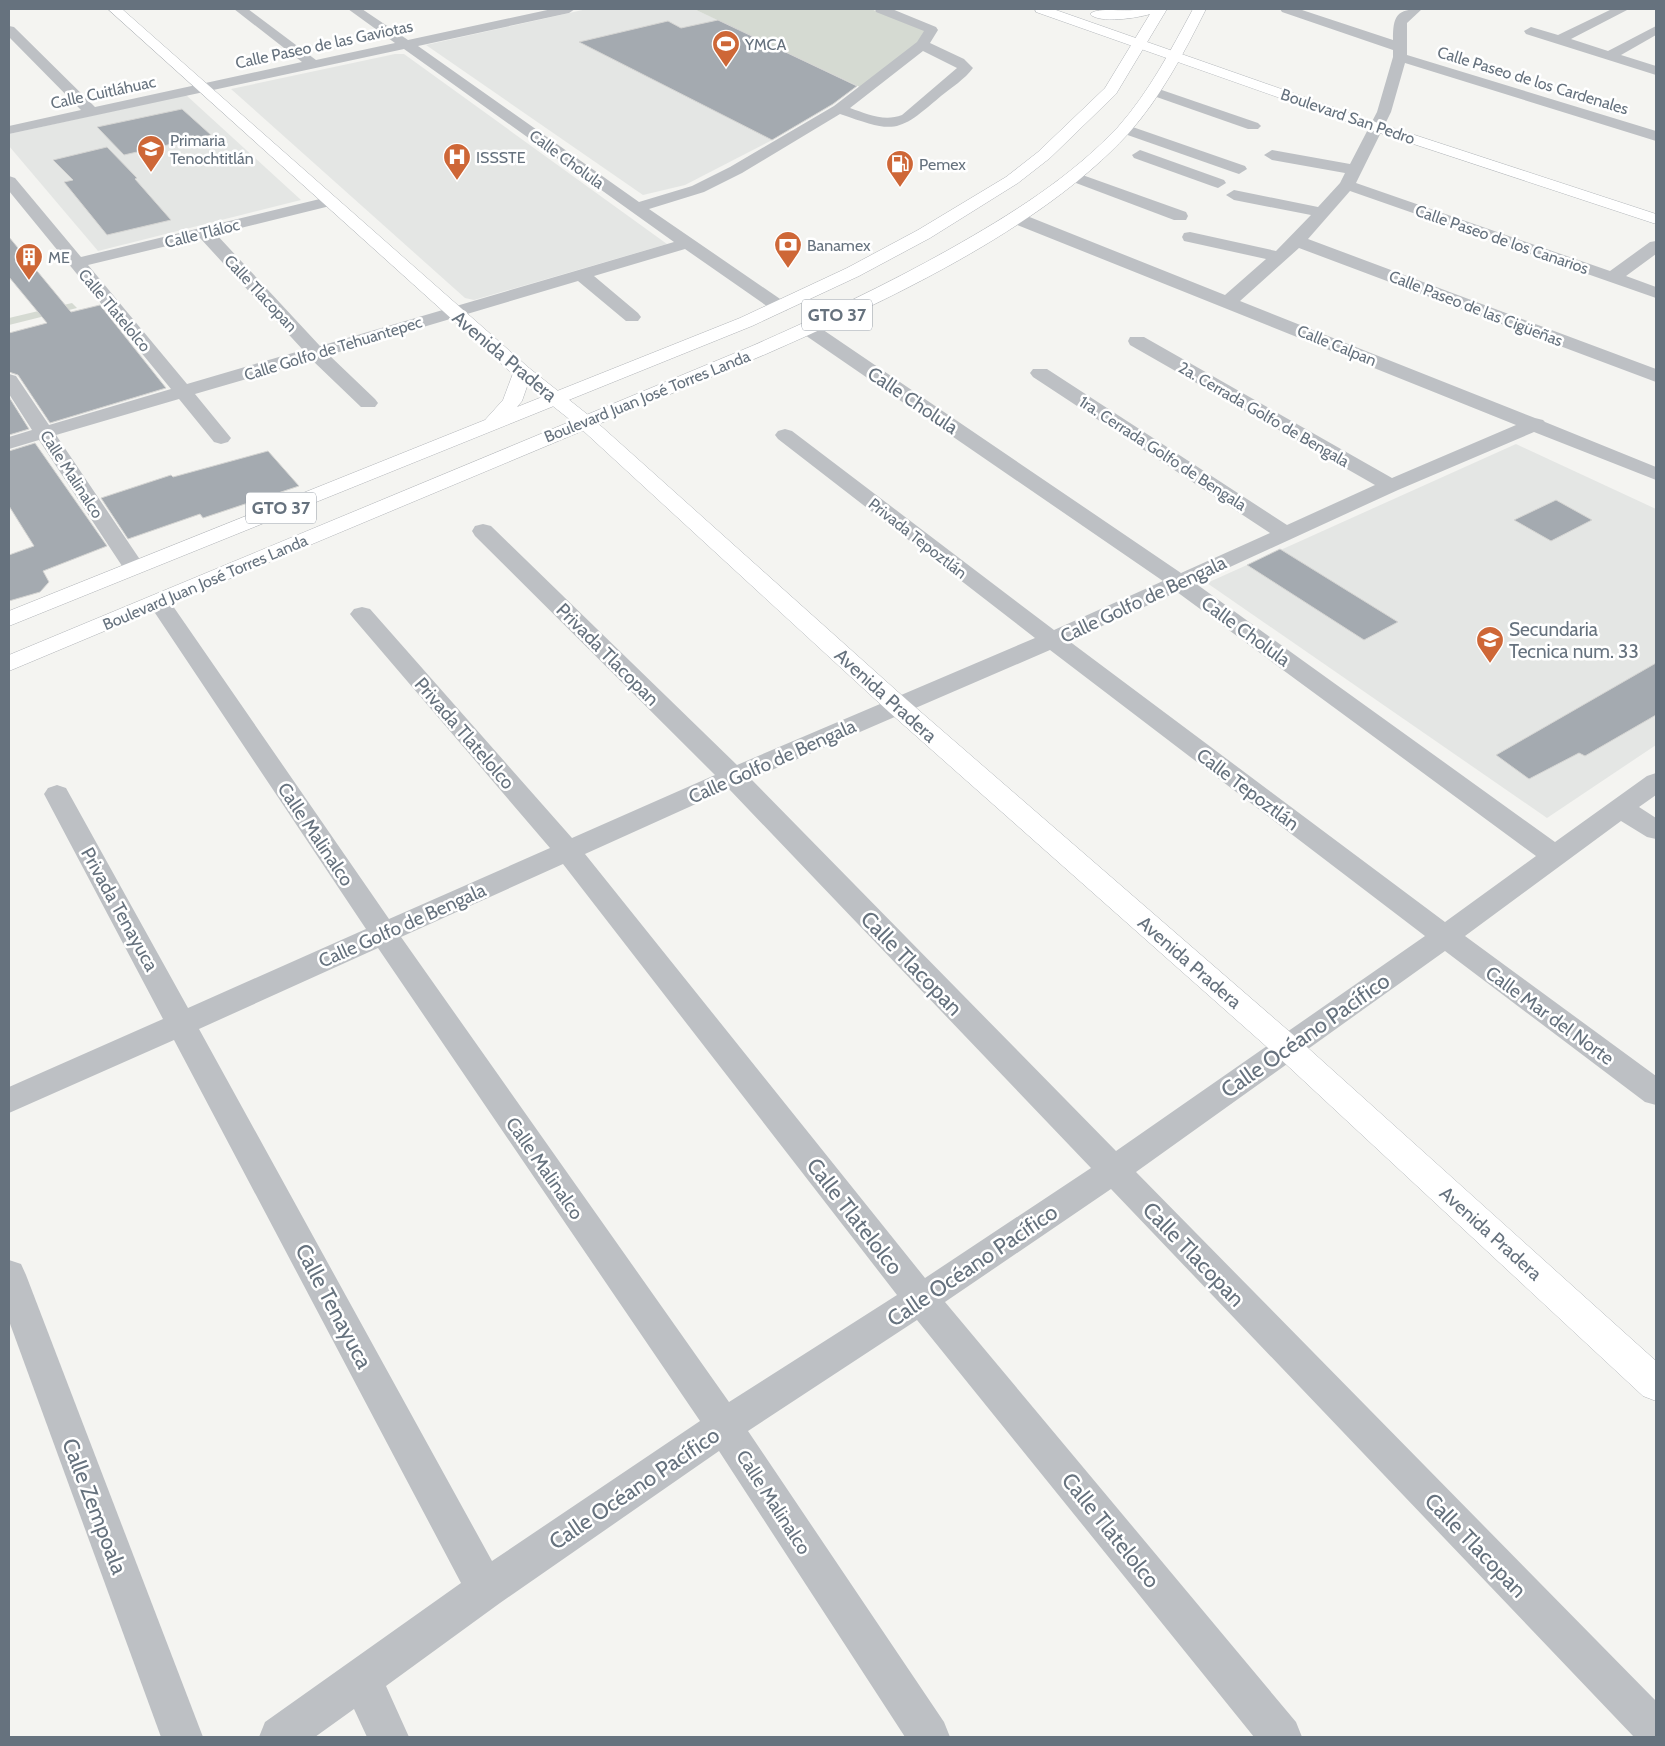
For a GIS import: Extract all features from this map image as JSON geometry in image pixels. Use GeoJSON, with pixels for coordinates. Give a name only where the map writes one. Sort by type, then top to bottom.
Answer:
{"type":"FeatureCollection","features":[{"type":"Feature","properties":{"kind":"main road","name":"Avenida Pradera"},"geometry":{"type":"LineString","coordinates":[[114,9],[204,88],[328,202],[522,372],[585,422],[898,706],[1287,1047],[1656,1384]]}},
{"type":"Feature","properties":{"kind":"main road","name":"Boulevard San Pedro"},"geometry":{"type":"LineString","coordinates":[[1041,9],[1141,39],[1380,119],[1656,219]]}},
{"type":"Feature","properties":{"kind":"main road","name":"Boulevard San Pedro"},"geometry":{"type":"LineString","coordinates":[[1082,9],[1097,14],[1141,39]]}},
{"type":"Feature","properties":{"kind":"main road"},"geometry":{"type":"LineString","coordinates":[[1097,14],[1133,15],[1153,9]]}},
{"type":"Feature","properties":{"kind":"main road","name":"Boulevard Juan José Torres Landa"},"geometry":{"type":"LineString","coordinates":[[9,619],[780,307],[924,234],[1012,180],[1044,155],[1101,102],[1123,74],[1141,39],[1160,9]]}},
{"type":"Feature","properties":{"kind":"main road","name":"Boulevard Juan José Torres Landa"},"geometry":{"type":"LineString","coordinates":[[9,664],[809,329],[892,288],[1016,218],[1074,177],[1124,129],[1153,91],[1199,9]]}},
{"type":"Feature","properties":{"kind":"main road","name":"Boulevard San Pedro"},"geometry":{"type":"LineString","coordinates":[[1177,51],[1284,79]]}},
{"type":"Feature","properties":{"kind":"main road","name":"Boulevard San Pedro"},"geometry":{"type":"LineString","coordinates":[[1366,106],[1380,119],[1403,118]]}},
{"type":"Feature","properties":{"kind":"main road"},"geometry":{"type":"LineString","coordinates":[[492,424],[512,400],[522,372]]}},
{"type":"Feature","properties":{"kind":"street"},"geometry":{"type":"LineString","coordinates":[[240,9],[314,65]]}},
{"type":"Feature","properties":{"kind":"street","name":"Calle Cholula"},"geometry":{"type":"LineString","coordinates":[[354,9],[408,44],[685,244],[780,307]]}},
{"type":"Feature","properties":{"kind":"street","name":"Calle Paseo de las Gaviotas"},"geometry":{"type":"LineString","coordinates":[[204,88],[569,9]]}},
{"type":"Feature","properties":{"kind":"street"},"geometry":{"type":"LineString","coordinates":[[635,208],[681,195],[714,182],[840,109],[922,45],[931,30],[881,9]]}},
{"type":"Feature","properties":{"kind":"street","name":"Calle Paseo de los Cardenales"},"geometry":{"type":"LineString","coordinates":[[1287,9],[1400,52],[1656,136]]}},
{"type":"Feature","properties":{"kind":"street"},"geometry":{"type":"LineString","coordinates":[[1228,302],[1297,241],[1347,185],[1380,119],[1400,52],[1400,23],[1404,16],[1416,9]]}},
{"type":"Feature","properties":{"kind":"street"},"geometry":{"type":"LineString","coordinates":[[1559,40],[1628,9]]}},
{"type":"Feature","properties":{"kind":"street"},"geometry":{"type":"LineString","coordinates":[[9,30],[93,112]]}},
{"type":"Feature","properties":{"kind":"street"},"geometry":{"type":"LineString","coordinates":[[1609,56],[1656,30]]}},
{"type":"Feature","properties":{"kind":"street"},"geometry":{"type":"LineString","coordinates":[[1531,31],[1656,71]]}},
{"type":"Feature","properties":{"kind":"street"},"geometry":{"type":"LineString","coordinates":[[840,109],[877,122],[895,123],[907,118],[966,68],[959,62],[922,45]]}},
{"type":"Feature","properties":{"kind":"street","name":"Calle Cuitláhuac"},"geometry":{"type":"LineString","coordinates":[[9,130],[204,88]]}},
{"type":"Feature","properties":{"kind":"street"},"geometry":{"type":"LineString","coordinates":[[1153,91],[1253,126]]}},
{"type":"Feature","properties":{"kind":"street"},"geometry":{"type":"LineString","coordinates":[[1124,129],[1239,169]]}},
{"type":"Feature","properties":{"kind":"street"},"geometry":{"type":"LineString","coordinates":[[1111,143],[1218,183]]}},
{"type":"Feature","properties":{"kind":"street"},"geometry":{"type":"LineString","coordinates":[[1272,156],[1356,170]]}},
{"type":"Feature","properties":{"kind":"street"},"geometry":{"type":"LineString","coordinates":[[1074,177],[1180,216]]}},
{"type":"Feature","properties":{"kind":"street","name":"Calle Tlatelolco"},"geometry":{"type":"LineString","coordinates":[[9,181],[76,263],[106,296],[182,393],[221,438]]}},
{"type":"Feature","properties":{"kind":"street","name":"Calle Paseo de los Canarios"},"geometry":{"type":"LineString","coordinates":[[1347,185],[1656,293]]}},
{"type":"Feature","properties":{"kind":"street"},"geometry":{"type":"LineString","coordinates":[[1234,195],[1324,212]]}},
{"type":"Feature","properties":{"kind":"street","name":"Calle Tláloc"},"geometry":{"type":"LineString","coordinates":[[76,263],[328,202]]}},
{"type":"Feature","properties":{"kind":"street","name":"Calle Calpan"},"geometry":{"type":"LineString","coordinates":[[1016,218],[1536,424],[1656,474]]}},
{"type":"Feature","properties":{"kind":"street","name":"Calle Tlacopan"},"geometry":{"type":"LineString","coordinates":[[205,233],[316,353]]}},
{"type":"Feature","properties":{"kind":"street"},"geometry":{"type":"LineString","coordinates":[[1190,238],[1280,257]]}},
{"type":"Feature","properties":{"kind":"street","name":"Calle Paseo de las Cigüeñas"},"geometry":{"type":"LineString","coordinates":[[1297,241],[1656,376]]}},
{"type":"Feature","properties":{"kind":"street","name":"Calle Golfo de Tehuantepec"},"geometry":{"type":"LineString","coordinates":[[9,443],[685,244]]}},
{"type":"Feature","properties":{"kind":"street"},"geometry":{"type":"LineString","coordinates":[[1612,278],[1656,246]]}},
{"type":"Feature","properties":{"kind":"street"},"geometry":{"type":"LineString","coordinates":[[582,275],[632,317]]}},
{"type":"Feature","properties":{"kind":"street","name":"Calle Cholula"},"geometry":{"type":"LineString","coordinates":[[809,329],[1179,582],[1554,855]]}},
{"type":"Feature","properties":{"kind":"street","name":"2a. Cerrada Golfo de Bengala"},"geometry":{"type":"LineString","coordinates":[[1138,341],[1391,486]]}},
{"type":"Feature","properties":{"kind":"street"},"geometry":{"type":"LineString","coordinates":[[316,353],[368,403]]}},
{"type":"Feature","properties":{"kind":"street","name":"1ra. Cerrada Golfo de Bengala"},"geometry":{"type":"LineString","coordinates":[[1040,373],[1286,534]]}},
{"type":"Feature","properties":{"kind":"street","name":"Calle Malinalco"},"geometry":{"type":"LineString","coordinates":[[9,380],[134,567]]}},
{"type":"Feature","properties":{"kind":"street","name":"Calle Golfo de Bengala"},"geometry":{"type":"LineString","coordinates":[[9,1101],[733,777],[1052,640],[1391,486],[1536,424]]}},
{"type":"Feature","properties":{"kind":"street","name":"Privada Tepoztlán"},"geometry":{"type":"LineString","coordinates":[[785,435],[1052,640]]}},
{"type":"Feature","properties":{"kind":"street","name":"Privada Tlacopan"},"geometry":{"type":"LineString","coordinates":[[483,531],[733,777]]}},
{"type":"Feature","properties":{"kind":"street","name":"Calle Malinalco"},"geometry":{"type":"LineString","coordinates":[[158,601],[383,933],[724,1426],[929,1737]]}},
{"type":"Feature","properties":{"kind":"street","name":"Privada Tlatelolco"},"geometry":{"type":"LineString","coordinates":[[362,614],[568,851]]}},
{"type":"Feature","properties":{"kind":"street","name":"Calle Tepoztlán"},"geometry":{"type":"LineString","coordinates":[[1052,640],[1444,937]]}},
{"type":"Feature","properties":{"kind":"street","name":"Calle Tlacopan"},"geometry":{"type":"LineString","coordinates":[[733,777],[1112,1171],[1656,1730]]}},
{"type":"Feature","properties":{"kind":"street","name":"Calle Océano Pacífico"},"geometry":{"type":"LineString","coordinates":[[280,1737],[486,1588],[724,1426],[921,1299],[1112,1171],[1444,937],[1656,782]]}},
{"type":"Feature","properties":{"kind":"street","name":"Privada Tenayuca"},"geometry":{"type":"LineString","coordinates":[[57,794],[183,1024]]}},
{"type":"Feature","properties":{"kind":"street"},"geometry":{"type":"LineString","coordinates":[[1621,808],[1656,830]]}},
{"type":"Feature","properties":{"kind":"street","name":"Calle Tlatelolco"},"geometry":{"type":"LineString","coordinates":[[568,851],[921,1299],[1281,1737]]}},
{"type":"Feature","properties":{"kind":"street","name":"Calle Mar del Norte"},"geometry":{"type":"LineString","coordinates":[[1444,937],[1656,1093]]}},
{"type":"Feature","properties":{"kind":"street","name":"Calle Tenayuca"},"geometry":{"type":"LineString","coordinates":[[183,1024],[486,1588]]}},
{"type":"Feature","properties":{"kind":"street","name":"Calle Zempoala"},"geometry":{"type":"LineString","coordinates":[[9,1275],[182,1737]]}},
{"type":"Feature","properties":{"kind":"street"},"geometry":{"type":"LineString","coordinates":[[361,1679],[388,1737]]}},
{"type":"Feature","properties":{"kind":"shaded area","name":"ISSSTE"},"geometry":{"type":"Polygon","coordinates":[[[587,9],[694,9],[718,20],[772,140],[685,185],[643,195],[426,45],[587,9]]]}},
{"type":"Feature","properties":{"kind":"shaded area"},"geometry":{"type":"Polygon","coordinates":[[[694,9],[871,9],[926,31],[916,47],[862,88],[694,9]]]}},
{"type":"Feature","properties":{"kind":"shaded area","name":"ISSSTE"},"geometry":{"type":"Polygon","coordinates":[[[395,54],[404,54],[667,244],[474,300],[465,298],[231,89],[395,54]]]}},
{"type":"Feature","properties":{"kind":"shaded area","name":"Primaria Tenochtitlán"},"geometry":{"type":"Polygon","coordinates":[[[186,95],[301,200],[98,251],[9,146],[9,134],[186,95]]]}},
{"type":"Feature","properties":{"kind":"shaded area"},"geometry":{"type":"Polygon","coordinates":[[[72,303],[77,308],[9,325],[9,318],[72,303]]]}},
{"type":"Feature","properties":{"kind":"shaded area","name":"Secundaria Tecnica num. 33"},"geometry":{"type":"Polygon","coordinates":[[[1516,444],[1656,509],[1656,745],[1547,818],[1207,583],[1516,444]]]}},
{"type":"Feature","properties":{"kind":"building","name":"YMCA"},"geometry":{"type":"Polygon","coordinates":[[[718,20],[857,86],[833,104],[772,140],[579,42],[668,21],[681,28],[718,20]]]}},
{"type":"Feature","properties":{"kind":"building"},"geometry":{"type":"Polygon","coordinates":[[[182,109],[211,135],[124,155],[97,127],[182,109]]]}},
{"type":"Feature","properties":{"kind":"building"},"geometry":{"type":"Polygon","coordinates":[[[107,147],[137,178],[135,179],[171,220],[107,235],[64,182],[73,180],[53,160],[107,147]]]}},
{"type":"Feature","properties":{"kind":"building"},"geometry":{"type":"Polygon","coordinates":[[[9,237],[71,312],[100,305],[166,388],[50,423],[18,375],[9,372],[9,333],[47,323],[9,277],[9,237]]]}},
{"type":"Feature","properties":{"kind":"building"},"geometry":{"type":"Polygon","coordinates":[[[9,397],[29,429],[9,435],[9,397]]]}},
{"type":"Feature","properties":{"kind":"building"},"geometry":{"type":"Polygon","coordinates":[[[35,443],[107,546],[43,571],[49,582],[40,592],[9,601],[9,555],[34,546],[9,506],[9,451],[35,443]]]}},
{"type":"Feature","properties":{"kind":"building"},"geometry":{"type":"Polygon","coordinates":[[[268,451],[299,486],[203,518],[200,514],[128,539],[101,498],[171,475],[173,477],[268,451]]]}},
{"type":"Feature","properties":{"kind":"building"},"geometry":{"type":"Polygon","coordinates":[[[1556,500],[1592,520],[1551,541],[1514,520],[1556,500]]]}},
{"type":"Feature","properties":{"kind":"building"},"geometry":{"type":"Polygon","coordinates":[[[1280,549],[1398,622],[1364,640],[1247,565],[1280,549]]]}},
{"type":"Feature","properties":{"kind":"building"},"geometry":{"type":"Polygon","coordinates":[[[1656,663],[1656,715],[1585,756],[1579,753],[1529,779],[1496,755],[1656,663]]]}},
{"type":"Feature","properties":{"kind":"place","name":"YMCA"},"geometry":{"type":"Point","coordinates":[726,68]}},
{"type":"Feature","properties":{"kind":"place","name":"Primaria Tenochtitlán"},"geometry":{"type":"Point","coordinates":[151,173]}},
{"type":"Feature","properties":{"kind":"place","name":"ISSSTE"},"geometry":{"type":"Point","coordinates":[457,181]}},
{"type":"Feature","properties":{"kind":"place","name":"Pemex"},"geometry":{"type":"Point","coordinates":[900,188]}},
{"type":"Feature","properties":{"kind":"place","name":"Banamex"},"geometry":{"type":"Point","coordinates":[788,269]}},
{"type":"Feature","properties":{"kind":"place","name":"ME"},"geometry":{"type":"Point","coordinates":[29,281]}},
{"type":"Feature","properties":{"kind":"place","name":"Secundaria Tecnica num. 33"},"geometry":{"type":"Point","coordinates":[1490,664]}}]}
